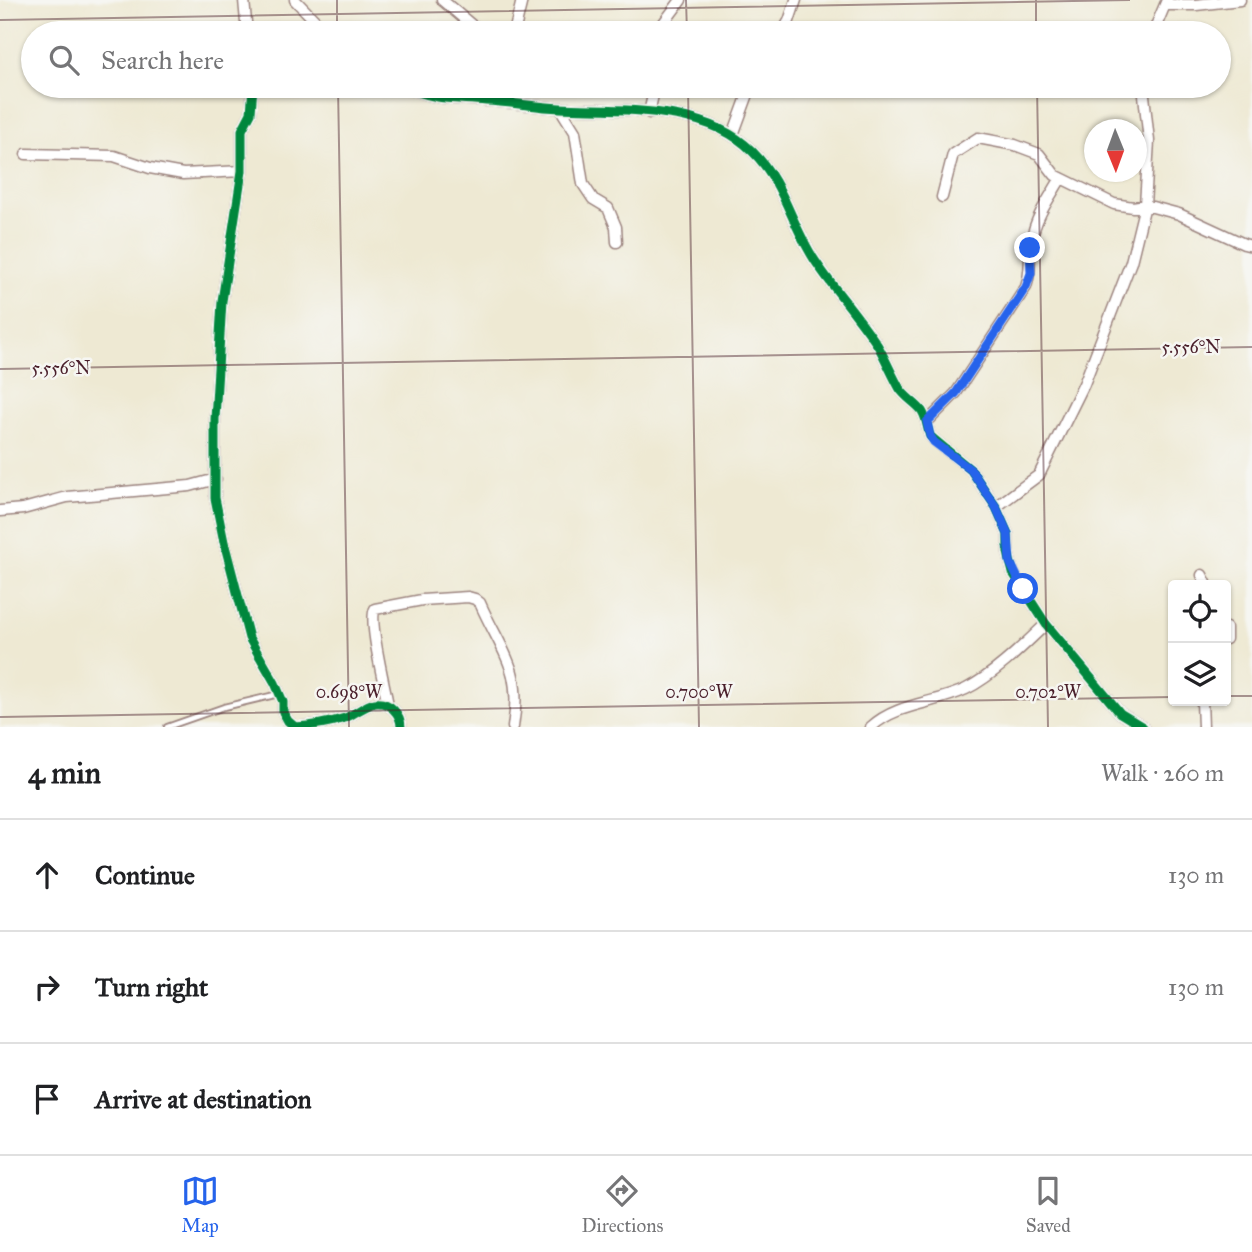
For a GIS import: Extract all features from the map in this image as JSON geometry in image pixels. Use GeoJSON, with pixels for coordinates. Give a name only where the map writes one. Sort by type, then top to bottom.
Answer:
{"type":"FeatureCollection","features":[{"type":"Feature","properties":{"kind":"street"},"geometry":{"type":"LineString","coordinates":[[244,0],[246,21]]}},
{"type":"Feature","properties":{"kind":"street"},"geometry":{"type":"LineString","coordinates":[[295,0],[315,21]]}},
{"type":"Feature","properties":{"kind":"street"},"geometry":{"type":"LineString","coordinates":[[442,0],[467,21]]}},
{"type":"Feature","properties":{"kind":"street"},"geometry":{"type":"LineString","coordinates":[[517,21],[522,0]]}},
{"type":"Feature","properties":{"kind":"street"},"geometry":{"type":"LineString","coordinates":[[665,21],[681,0]]}},
{"type":"Feature","properties":{"kind":"street"},"geometry":{"type":"LineString","coordinates":[[789,21],[796,0]]}},
{"type":"Feature","properties":{"kind":"street"},"geometry":{"type":"LineString","coordinates":[[1158,21],[1167,2],[1196,5],[1240,0]]}},
{"type":"Feature","properties":{"kind":"street"},"geometry":{"type":"LineString","coordinates":[[252,98],[251,113],[242,130],[243,171],[222,301],[215,419],[215,498],[224,542],[249,638],[280,694],[283,712],[288,721],[295,727],[345,718],[376,703],[388,705]]}},
{"type":"Feature","properties":{"kind":"street"},"geometry":{"type":"LineString","coordinates":[[438,98],[649,113],[697,119],[733,135],[750,149],[766,166],[782,191],[803,243],[879,348],[904,395],[921,410],[934,442],[971,470],[996,507],[1008,534],[1008,552],[1013,573],[1045,624],[1120,712],[1143,727]]}},
{"type":"Feature","properties":{"kind":"street"},"geometry":{"type":"LineString","coordinates":[[649,113],[652,98]]}},
{"type":"Feature","properties":{"kind":"street"},"geometry":{"type":"LineString","coordinates":[[733,135],[747,98]]}},
{"type":"Feature","properties":{"kind":"street"},"geometry":{"type":"LineString","coordinates":[[996,507],[1039,475],[1084,384],[1132,262],[1145,205],[1149,141],[1144,98]]}},
{"type":"Feature","properties":{"kind":"street"},"geometry":{"type":"LineString","coordinates":[[560,108],[575,132],[583,184],[593,199],[608,208],[616,227],[617,242]]}},
{"type":"Feature","properties":{"kind":"street"},"geometry":{"type":"LineString","coordinates":[[942,197],[953,154],[978,138],[1016,145],[1039,154],[1052,172],[1061,178],[1114,204],[1133,207],[1145,205],[1190,218],[1233,240],[1252,246]]}},
{"type":"Feature","properties":{"kind":"street"},"geometry":{"type":"LineString","coordinates":[[26,154],[114,156],[150,168],[183,174],[243,171]]}},
{"type":"Feature","properties":{"kind":"street"},"geometry":{"type":"LineString","coordinates":[[927,422],[956,393],[1026,287],[1031,273],[1030,248],[1033,233],[1061,178]]}},
{"type":"Feature","properties":{"kind":"street"},"geometry":{"type":"LineString","coordinates":[[0,511],[23,509],[67,497],[190,486],[216,478]]}},
{"type":"Feature","properties":{"kind":"street"},"geometry":{"type":"LineString","coordinates":[[401,727],[398,716],[388,705],[372,613],[375,609],[422,600],[468,597],[475,598],[480,603],[510,662],[516,693],[513,727]]}},
{"type":"Feature","properties":{"kind":"street"},"geometry":{"type":"LineString","coordinates":[[871,727],[892,713],[968,688],[1017,651],[1045,624]]}},
{"type":"Feature","properties":{"kind":"street"},"geometry":{"type":"LineString","coordinates":[[1202,706],[1203,727]]}},
{"type":"Feature","properties":{"kind":"lane"},"geometry":{"type":"LineString","coordinates":[[167,727],[224,707],[280,694]]}},
{"type":"Feature","properties":{"kind":"cycle path"},"geometry":{"type":"LineString","coordinates":[[252,98],[251,113],[242,130],[242,171],[222,301],[215,419],[215,498],[249,638],[275,683],[283,702],[283,712],[295,727]]}},
{"type":"Feature","properties":{"kind":"cycle path"},"geometry":{"type":"LineString","coordinates":[[444,98],[662,113],[711,125],[733,136],[752,151],[773,177],[818,265],[878,346],[900,389],[922,411],[930,436],[971,470],[996,507],[1008,534],[1008,552],[1013,573],[1046,624],[1120,713],[1143,727]]}},
{"type":"Feature","properties":{"kind":"cycle path"},"geometry":{"type":"LineString","coordinates":[[295,727],[345,718],[375,703],[385,704],[393,709],[399,717],[401,727]]}},
{"type":"Feature","properties":{"kind":"route"},"geometry":{"type":"LineString","coordinates":[[1023,589],[1013,573],[1008,552],[1008,534],[1003,519],[971,470],[934,442],[927,422],[956,393],[1026,287],[1031,273],[1030,248]]}}]}
